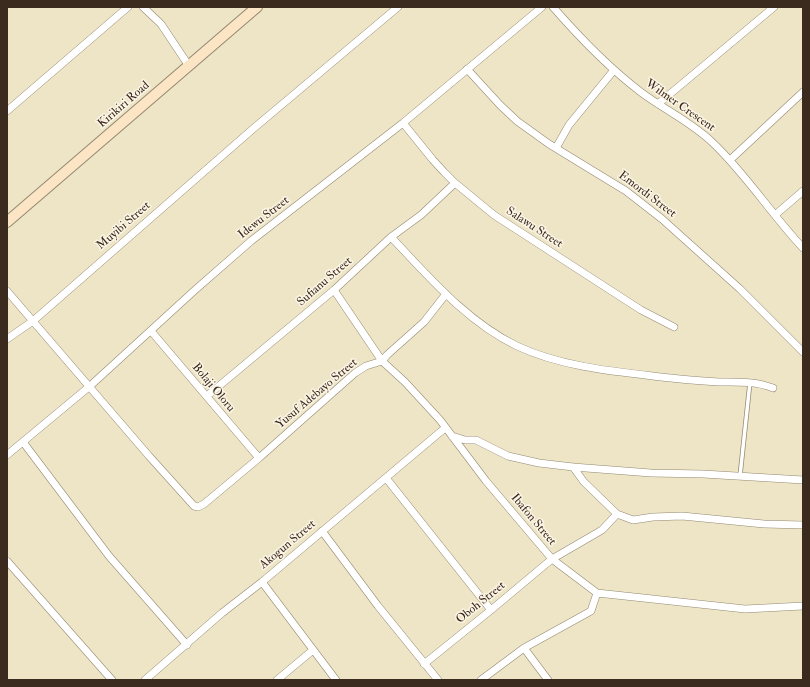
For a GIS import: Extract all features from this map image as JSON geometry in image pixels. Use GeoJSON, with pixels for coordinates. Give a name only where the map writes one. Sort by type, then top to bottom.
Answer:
{"type":"FeatureCollection","features":[{"type":"Feature","properties":{"kind":"main road","name":"Kirikiri Road"},"geometry":{"type":"LineString","coordinates":[[7,222],[257,7]]}},
{"type":"Feature","properties":{"kind":"street"},"geometry":{"type":"LineString","coordinates":[[7,111],[128,7]]}},
{"type":"Feature","properties":{"kind":"street"},"geometry":{"type":"LineString","coordinates":[[143,7],[161,24],[189,66]]}},
{"type":"Feature","properties":{"kind":"street","name":"Muyibi Street"},"geometry":{"type":"LineString","coordinates":[[7,339],[33,321],[254,128],[398,7]]}},
{"type":"Feature","properties":{"kind":"street","name":"Idewu Street"},"geometry":{"type":"LineString","coordinates":[[7,455],[90,386],[177,306],[251,241],[403,123],[542,7]]}},
{"type":"Feature","properties":{"kind":"street","name":"Wilmer Crescent"},"geometry":{"type":"LineString","coordinates":[[553,7],[593,51],[614,70],[642,93],[690,123],[730,160],[803,248]]}},
{"type":"Feature","properties":{"kind":"street"},"geometry":{"type":"LineString","coordinates":[[658,104],[774,7]]}},
{"type":"Feature","properties":{"kind":"street","name":"Emordi Street"},"geometry":{"type":"LineString","coordinates":[[467,69],[517,121],[556,148],[626,191],[662,219],[740,288],[803,352]]}},
{"type":"Feature","properties":{"kind":"street"},"geometry":{"type":"LineString","coordinates":[[556,148],[569,125],[614,70]]}},
{"type":"Feature","properties":{"kind":"street"},"geometry":{"type":"LineString","coordinates":[[730,160],[803,92]]}},
{"type":"Feature","properties":{"kind":"street","name":"Salawu Street"},"geometry":{"type":"LineString","coordinates":[[403,123],[433,160],[455,183],[494,215],[641,310],[674,327]]}},
{"type":"Feature","properties":{"kind":"street","name":"Sufianu Street"},"geometry":{"type":"LineString","coordinates":[[207,396],[334,290],[391,237],[421,215],[455,183]]}},
{"type":"Feature","properties":{"kind":"street"},"geometry":{"type":"LineString","coordinates":[[775,215],[803,192]]}},
{"type":"Feature","properties":{"kind":"street"},"geometry":{"type":"LineString","coordinates":[[391,237],[446,294],[479,322],[517,346],[552,358],[604,370],[694,381],[750,382],[764,384],[773,388]]}},
{"type":"Feature","properties":{"kind":"street","name":"Ibafon Street"},"geometry":{"type":"LineString","coordinates":[[334,290],[382,361],[405,382],[440,420],[486,481],[552,559],[597,593]]}},
{"type":"Feature","properties":{"kind":"street"},"geometry":{"type":"LineString","coordinates":[[7,291],[90,386]]}},
{"type":"Feature","properties":{"kind":"street","name":"Yusuf Adebayo Street"},"geometry":{"type":"LineString","coordinates":[[90,386],[149,456],[194,506],[198,507],[204,504],[259,458],[355,373],[366,366],[382,361],[424,322],[446,294]]}},
{"type":"Feature","properties":{"kind":"street","name":"Bolaji Oloru"},"geometry":{"type":"LineString","coordinates":[[151,331],[259,458]]}},
{"type":"Feature","properties":{"kind":"street","name":"Akogun Street"},"geometry":{"type":"LineString","coordinates":[[145,680],[222,613],[262,582],[445,428]]}},
{"type":"Feature","properties":{"kind":"street"},"geometry":{"type":"LineString","coordinates":[[452,436],[464,440],[476,440],[508,456],[539,463],[651,473],[803,480]]}},
{"type":"Feature","properties":{"kind":"street"},"geometry":{"type":"LineString","coordinates":[[23,442],[109,556],[186,645]]}},
{"type":"Feature","properties":{"kind":"street"},"geometry":{"type":"LineString","coordinates":[[573,467],[584,482],[617,514],[633,520],[653,517],[682,516],[764,524],[803,525]]}},
{"type":"Feature","properties":{"kind":"street"},"geometry":{"type":"LineString","coordinates":[[386,478],[491,610]]}},
{"type":"Feature","properties":{"kind":"street","name":"Oboh Street"},"geometry":{"type":"LineString","coordinates":[[424,664],[552,559],[602,530],[617,514]]}},
{"type":"Feature","properties":{"kind":"street"},"geometry":{"type":"LineString","coordinates":[[322,531],[378,606],[438,680]]}},
{"type":"Feature","properties":{"kind":"street"},"geometry":{"type":"LineString","coordinates":[[7,561],[112,680]]}},
{"type":"Feature","properties":{"kind":"street"},"geometry":{"type":"LineString","coordinates":[[262,582],[336,680]]}},
{"type":"Feature","properties":{"kind":"street"},"geometry":{"type":"LineString","coordinates":[[481,680],[524,648],[591,611],[597,593],[745,610],[803,606]]}},
{"type":"Feature","properties":{"kind":"street"},"geometry":{"type":"LineString","coordinates":[[524,648],[548,680]]}},
{"type":"Feature","properties":{"kind":"street"},"geometry":{"type":"LineString","coordinates":[[277,680],[314,650]]}},
{"type":"Feature","properties":{"kind":"lane"},"geometry":{"type":"LineString","coordinates":[[740,476],[750,382]]}}]}
